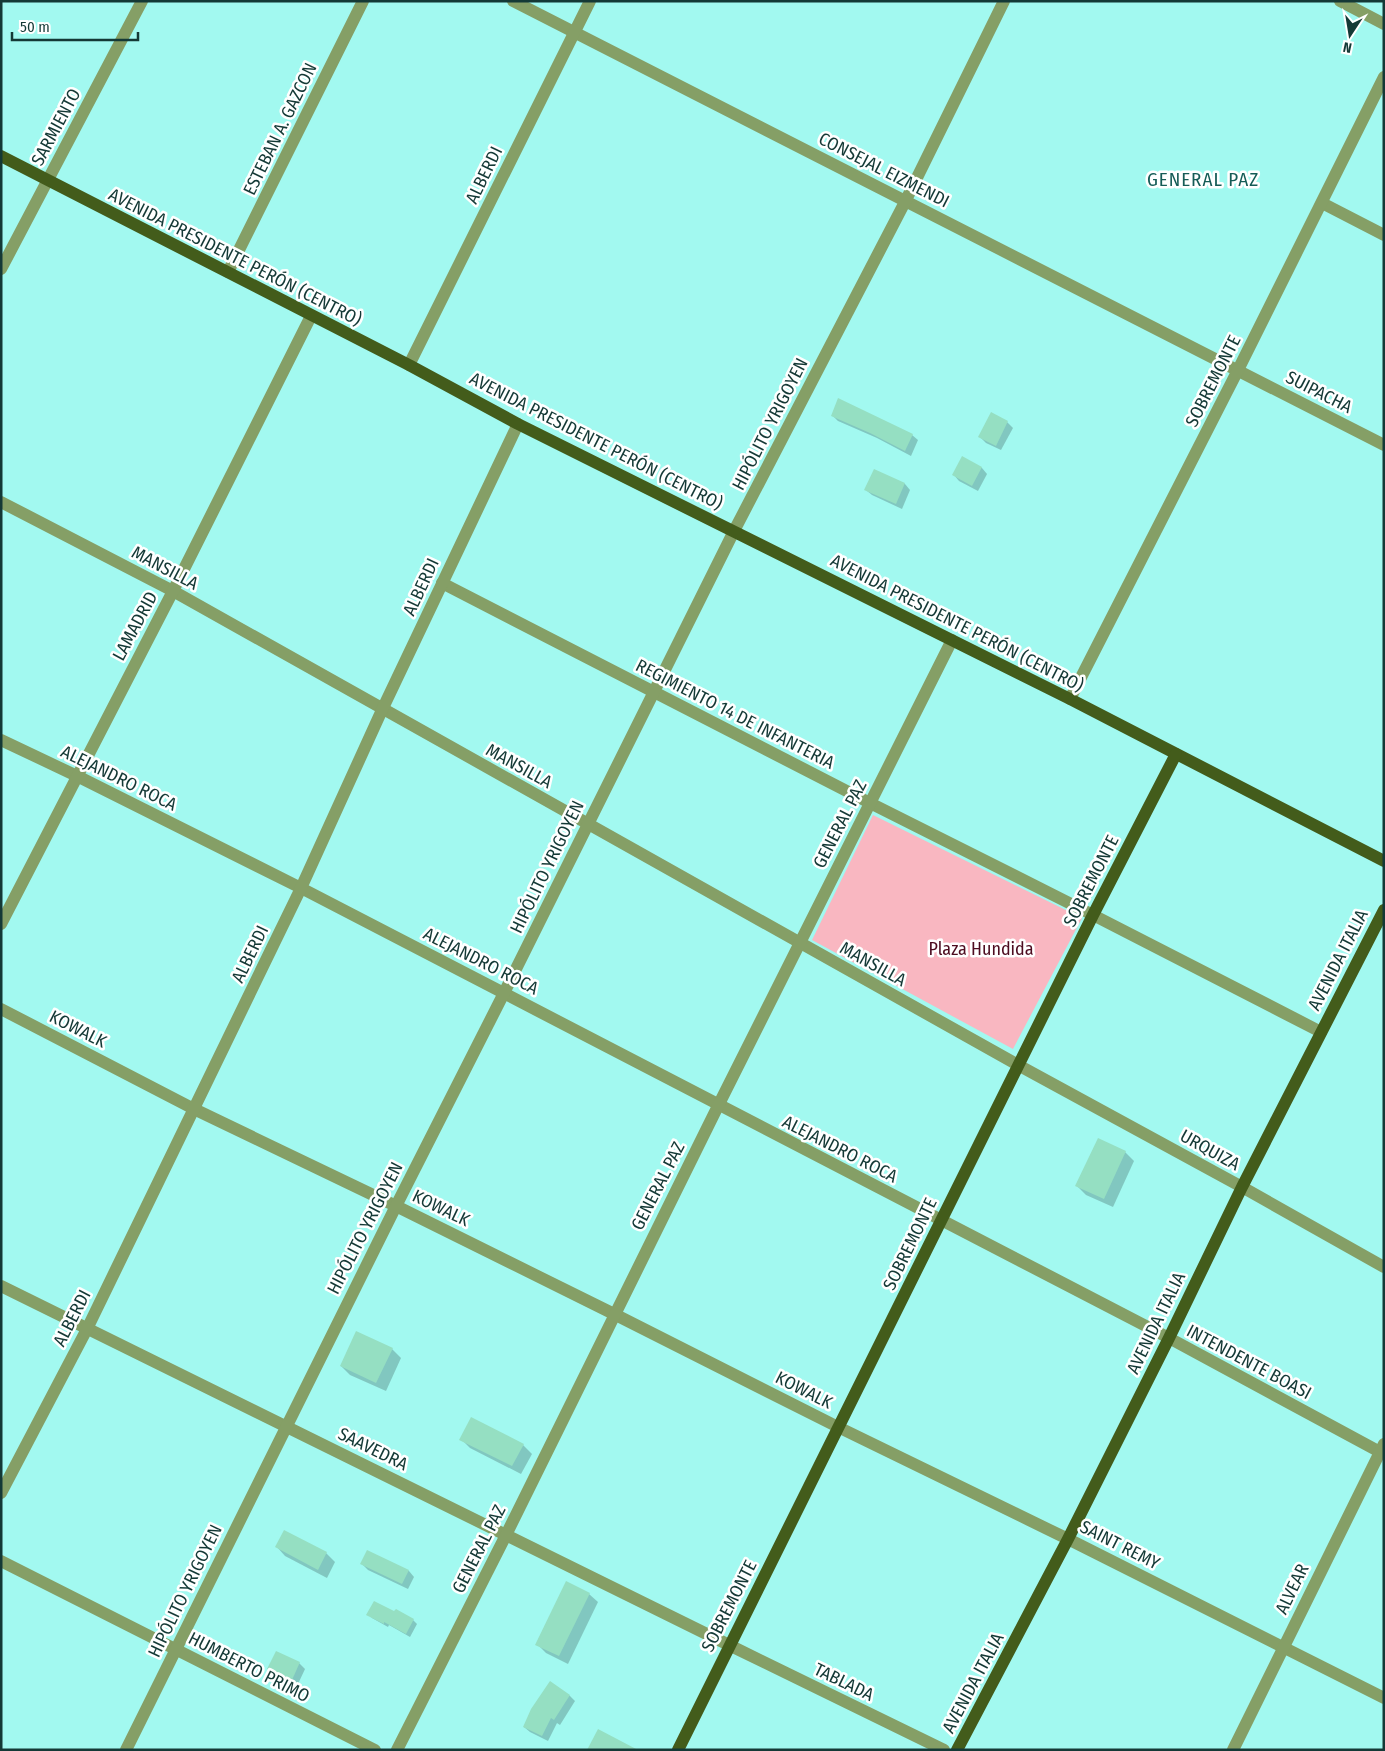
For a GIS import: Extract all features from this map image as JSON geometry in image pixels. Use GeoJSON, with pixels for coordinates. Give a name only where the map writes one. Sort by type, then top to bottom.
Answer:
{"type":"FeatureCollection","features":[{"type":"Feature","properties":{"kind":"main road","name":"AVENIDA PRESIDENTE PERÓN (CENTRO)"},"geometry":{"type":"LineString","coordinates":[[1,156],[409,365],[518,424],[1070,699],[1384,861]]}},
{"type":"Feature","properties":{"kind":"main road","name":"SOBREMONTE"},"geometry":{"type":"LineString","coordinates":[[678,1750],[1093,914],[1176,754]]}},
{"type":"Feature","properties":{"kind":"main road","name":"AVENIDA ITALIA"},"geometry":{"type":"LineString","coordinates":[[957,1750],[1068,1539],[1242,1187],[1384,910]]}},
{"type":"Feature","properties":{"kind":"street","name":"SARMIENTO"},"geometry":{"type":"LineString","coordinates":[[1,269],[142,1]]}},
{"type":"Feature","properties":{"kind":"street","name":"ESTEBAN A. GAZCON"},"geometry":{"type":"LineString","coordinates":[[228,272],[363,1]]}},
{"type":"Feature","properties":{"kind":"street","name":"CONSEJAL EIZMENDI"},"geometry":{"type":"LineString","coordinates":[[513,1],[1238,370]]}},
{"type":"Feature","properties":{"kind":"street","name":"ALBERDI"},"geometry":{"type":"LineString","coordinates":[[409,365],[590,1]]}},
{"type":"Feature","properties":{"kind":"street","name":"HIPÓLITO YRIGOYEN"},"geometry":{"type":"LineString","coordinates":[[126,1750],[734,531],[906,200],[1004,1]]}},
{"type":"Feature","properties":{"kind":"street"},"geometry":{"type":"LineString","coordinates":[[1340,1],[1384,24]]}},
{"type":"Feature","properties":{"kind":"street","name":"SOBREMONTE"},"geometry":{"type":"LineString","coordinates":[[1070,699],[1238,370],[1384,77]]}},
{"type":"Feature","properties":{"kind":"street"},"geometry":{"type":"LineString","coordinates":[[1322,202],[1384,235]]}},
{"type":"Feature","properties":{"kind":"street","name":"LAMADRID"},"geometry":{"type":"LineString","coordinates":[[1,924],[173,592],[311,316]]}},
{"type":"Feature","properties":{"kind":"street","name":"SUIPACHA"},"geometry":{"type":"LineString","coordinates":[[1238,370],[1384,445]]}},
{"type":"Feature","properties":{"kind":"street","name":"ALBERDI"},"geometry":{"type":"LineString","coordinates":[[1,1493],[87,1329],[301,888],[382,710],[518,424]]}},
{"type":"Feature","properties":{"kind":"street","name":"MANSILLA"},"geometry":{"type":"LineString","coordinates":[[1,502],[173,592],[1018,1065]]}},
{"type":"Feature","properties":{"kind":"street","name":"REGIMIENTO 14 DE INFANTERIA"},"geometry":{"type":"LineString","coordinates":[[442,583],[870,803],[1093,914],[1320,1032]]}},
{"type":"Feature","properties":{"kind":"street","name":"GENERAL PAZ"},"geometry":{"type":"LineString","coordinates":[[397,1750],[952,640]]}},
{"type":"Feature","properties":{"kind":"street","name":"ALEJANDRO ROCA"},"geometry":{"type":"LineString","coordinates":[[1,740],[301,888],[940,1221]]}},
{"type":"Feature","properties":{"kind":"street","name":"KOWALK"},"geometry":{"type":"LineString","coordinates":[[1,1009],[194,1109],[396,1206],[838,1427]]}},
{"type":"Feature","properties":{"kind":"street","name":"URQUIZA"},"geometry":{"type":"LineString","coordinates":[[1018,1065],[1384,1267]]}},
{"type":"Feature","properties":{"kind":"street","name":"INTENDENTE BOASI"},"geometry":{"type":"LineString","coordinates":[[940,1221],[1382,1448]]}},
{"type":"Feature","properties":{"kind":"street","name":"SAAVEDRA"},"geometry":{"type":"LineString","coordinates":[[1,1286],[729,1645]]}},
{"type":"Feature","properties":{"kind":"street","name":"SAINT REMY"},"geometry":{"type":"LineString","coordinates":[[838,1427],[1068,1539],[1384,1698]]}},
{"type":"Feature","properties":{"kind":"street","name":"ALVEAR"},"geometry":{"type":"LineString","coordinates":[[1232,1750],[1382,1448]]}},
{"type":"Feature","properties":{"kind":"street","name":"HUMBERTO PRIMO"},"geometry":{"type":"LineString","coordinates":[[1,1561],[375,1750]]}},
{"type":"Feature","properties":{"kind":"street","name":"TABLADA"},"geometry":{"type":"LineString","coordinates":[[729,1645],[944,1750]]}},
{"type":"Feature","properties":{"kind":"green space","name":"Plaza Hundida"},"geometry":{"type":"Polygon","coordinates":[[[873,815],[1082,918],[1013,1049],[812,940],[873,815]]]}},
{"type":"Feature","properties":{"kind":"building"},"geometry":{"type":"Polygon","coordinates":[[[838,398],[913,434],[905,451],[831,416],[838,398]]]}},
{"type":"Feature","properties":{"kind":"building"},"geometry":{"type":"Polygon","coordinates":[[[991,412],[1008,421],[996,446],[978,437],[991,412]]]}},
{"type":"Feature","properties":{"kind":"building"},"geometry":{"type":"Polygon","coordinates":[[[962,456],[982,467],[972,486],[952,475],[962,456]]]}},
{"type":"Feature","properties":{"kind":"building"},"geometry":{"type":"Polygon","coordinates":[[[874,469],[905,483],[896,504],[864,490],[874,469]]]}},
{"type":"Feature","properties":{"kind":"building"},"geometry":{"type":"Polygon","coordinates":[[[1098,1138],[1126,1151],[1104,1199],[1075,1186],[1098,1138]]]}},
{"type":"Feature","properties":{"kind":"building"},"geometry":{"type":"Polygon","coordinates":[[[356,1331],[393,1348],[376,1383],[340,1366],[356,1331]]]}},
{"type":"Feature","properties":{"kind":"building"},"geometry":{"type":"Polygon","coordinates":[[[471,1417],[524,1444],[512,1466],[459,1440],[471,1417]]]}},
{"type":"Feature","properties":{"kind":"building"},"geometry":{"type":"Polygon","coordinates":[[[284,1530],[327,1552],[318,1570],[275,1547],[284,1530]]]}},
{"type":"Feature","properties":{"kind":"building"},"geometry":{"type":"Polygon","coordinates":[[[367,1550],[409,1570],[402,1584],[360,1564],[367,1550]]]}},
{"type":"Feature","properties":{"kind":"building"},"geometry":{"type":"Polygon","coordinates":[[[566,1581],[590,1593],[559,1656],[535,1645],[566,1581]]]}},
{"type":"Feature","properties":{"kind":"building"},"geometry":{"type":"Polygon","coordinates":[[[374,1601],[394,1611],[396,1609],[414,1619],[406,1634],[366,1615],[374,1601]]]}},
{"type":"Feature","properties":{"kind":"building"},"geometry":{"type":"Polygon","coordinates":[[[276,1651],[300,1662],[292,1680],[267,1669],[276,1651]]]}},
{"type":"Feature","properties":{"kind":"building"},"geometry":{"type":"Polygon","coordinates":[[[550,1681],[570,1695],[554,1720],[551,1718],[542,1736],[523,1727],[531,1709],[550,1681]]]}},
{"type":"Feature","properties":{"kind":"building"},"geometry":{"type":"Polygon","coordinates":[[[598,1729],[638,1750],[587,1750],[598,1729]]]}},
{"type":"Feature","properties":{"kind":"district","name":"GENERAL PAZ"},"geometry":{"type":"Point","coordinates":[1203,179]}}]}
